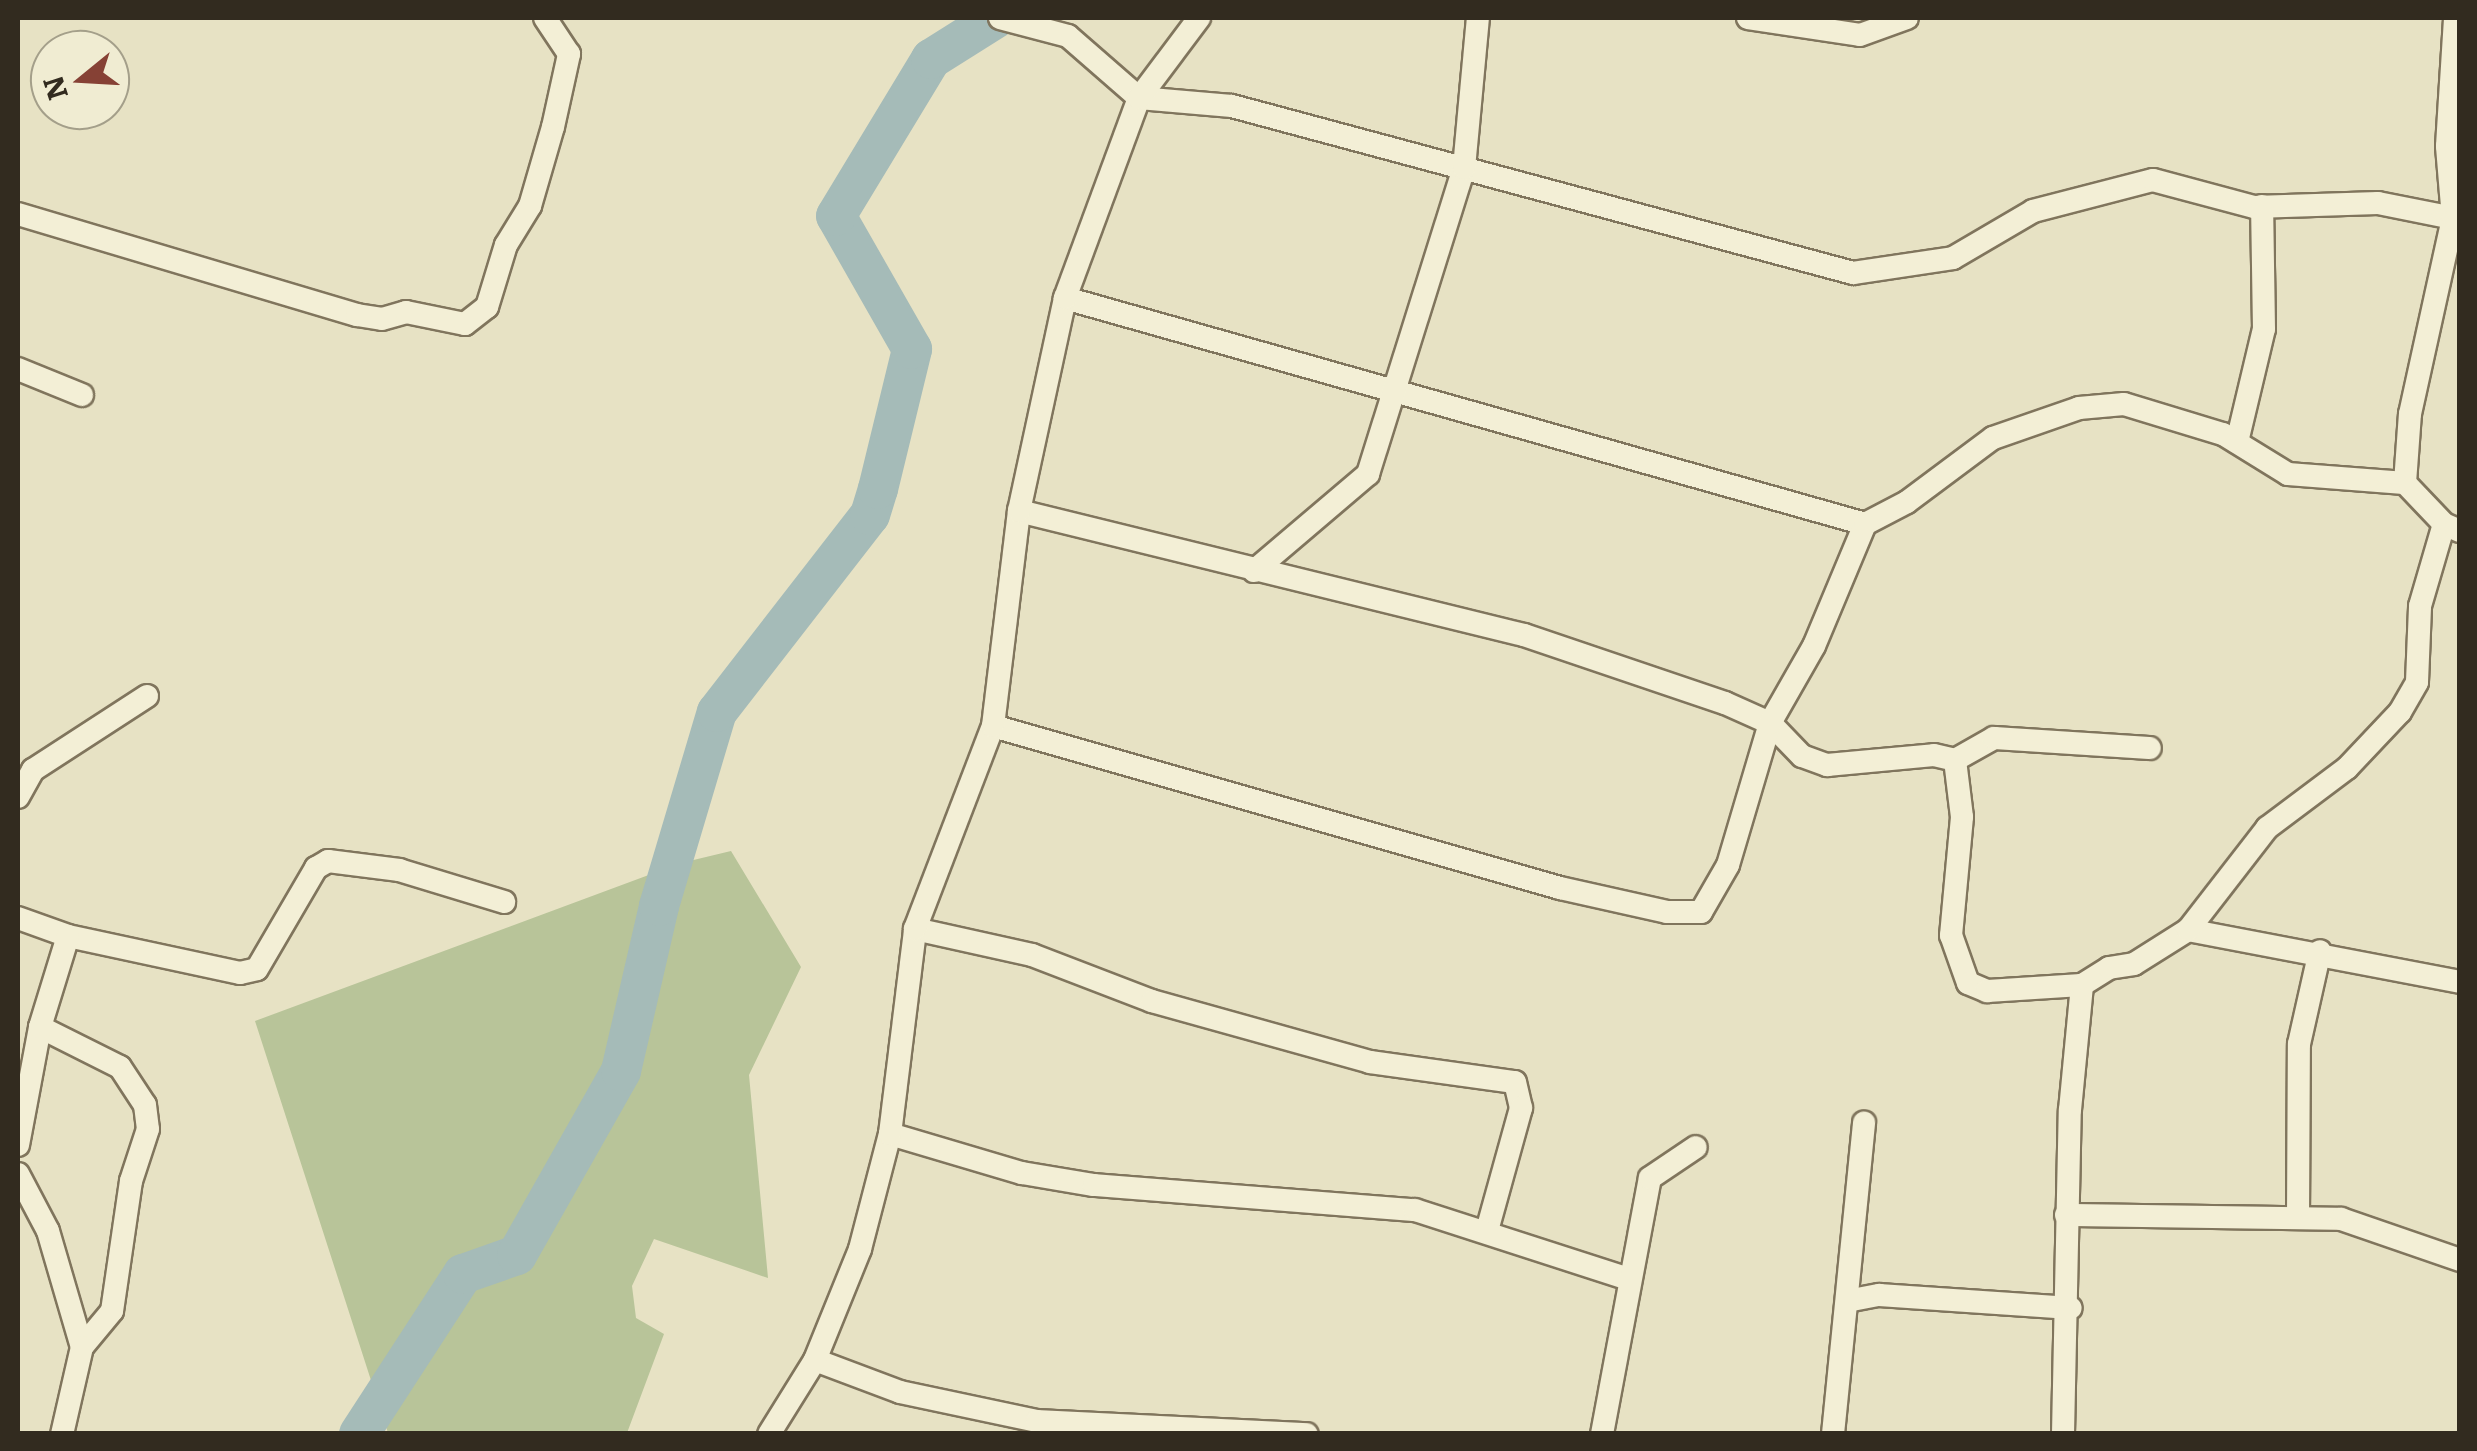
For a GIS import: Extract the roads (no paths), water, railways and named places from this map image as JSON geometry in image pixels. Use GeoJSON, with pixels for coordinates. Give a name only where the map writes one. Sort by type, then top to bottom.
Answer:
{"type":"FeatureCollection","features":[{"type":"Feature","properties":{"kind":"street"},"geometry":{"type":"LineString","coordinates":[[18,214],[357,315],[382,320],[406,312],[465,324],[487,307],[506,245],[530,206],[552,127],[569,54],[545,18]]}},
{"type":"Feature","properties":{"kind":"street"},"geometry":{"type":"LineString","coordinates":[[769,1434],[816,1360],[860,1249],[890,1134],[915,930],[993,726],[1019,511],[1065,298],[1139,98],[1199,18]]}},
{"type":"Feature","properties":{"kind":"street"},"geometry":{"type":"LineString","coordinates":[[1254,571],[1368,474],[1388,393],[1464,168],[1478,18]]}},
{"type":"Feature","properties":{"kind":"street"},"geometry":{"type":"LineString","coordinates":[[1748,18],[1860,35],[1907,18]]}},
{"type":"Feature","properties":{"kind":"street"},"geometry":{"type":"LineString","coordinates":[[2405,483],[2410,414],[2453,218],[2447,146],[2455,18]]}},
{"type":"Feature","properties":{"kind":"street"},"geometry":{"type":"LineString","coordinates":[[1010,20],[1068,36],[1139,98],[1232,106],[1853,273],[1953,258],[2033,211],[2153,180],[2262,206],[2378,202],[2453,218]]}},
{"type":"Feature","properties":{"kind":"street"},"geometry":{"type":"LineString","coordinates":[[2236,442],[2264,329],[2262,206]]}},
{"type":"Feature","properties":{"kind":"street"},"geometry":{"type":"LineString","coordinates":[[1065,298],[1388,393],[1865,524]]}},
{"type":"Feature","properties":{"kind":"street"},"geometry":{"type":"LineString","coordinates":[[18,369],[82,395]]}},
{"type":"Feature","properties":{"kind":"street"},"geometry":{"type":"LineString","coordinates":[[993,726],[1560,888],[1667,912],[1701,912],[1728,865],[1770,724],[1814,646],[1865,524],[1908,502],[1994,438],[2079,408],[2124,404],[2236,442],[2288,474],[2405,483],[2452,527],[2420,606],[2417,682],[2400,712],[2347,768],[2268,828],[2188,930],[2134,964],[2109,968],[2082,985],[1987,991],[1968,982],[1951,935],[1962,817],[1954,760]]}},
{"type":"Feature","properties":{"kind":"street"},"geometry":{"type":"LineString","coordinates":[[1019,511],[1524,636],[1770,724],[1802,756],[1827,765],[1934,756],[1954,760],[1994,738],[2150,748]]}},
{"type":"Feature","properties":{"kind":"street"},"geometry":{"type":"LineString","coordinates":[[18,797],[33,770],[147,696]]}},
{"type":"Feature","properties":{"kind":"street"},"geometry":{"type":"LineString","coordinates":[[18,918],[68,936],[240,973],[257,969],[316,868],[328,862],[399,870],[504,902]]}},
{"type":"Feature","properties":{"kind":"street"},"geometry":{"type":"LineString","coordinates":[[915,930],[1032,955],[1152,1001],[1370,1062],[1514,1082],[1521,1089],[1519,1121],[1487,1231]]}},
{"type":"Feature","properties":{"kind":"street"},"geometry":{"type":"LineString","coordinates":[[2188,930],[2320,951],[2460,982]]}},
{"type":"Feature","properties":{"kind":"street"},"geometry":{"type":"LineString","coordinates":[[18,1145],[40,1027],[68,936]]}},
{"type":"Feature","properties":{"kind":"street"},"geometry":{"type":"LineString","coordinates":[[2298,1217],[2300,1044],[2320,951]]}},
{"type":"Feature","properties":{"kind":"street"},"geometry":{"type":"LineString","coordinates":[[2063,1434],[2070,1308],[2066,1214],[2082,985]]}},
{"type":"Feature","properties":{"kind":"street"},"geometry":{"type":"LineString","coordinates":[[40,1027],[120,1067],[145,1105],[148,1129],[131,1181],[112,1312],[82,1347],[62,1434]]}},
{"type":"Feature","properties":{"kind":"street"},"geometry":{"type":"LineString","coordinates":[[1834,1434],[1864,1123]]}},
{"type":"Feature","properties":{"kind":"street"},"geometry":{"type":"LineString","coordinates":[[890,1134],[1022,1172],[1094,1185],[1353,1202],[1487,1231],[1550,1257],[1589,1262],[1629,1278]]}},
{"type":"Feature","properties":{"kind":"street"},"geometry":{"type":"LineString","coordinates":[[1602,1434],[1650,1178],[1696,1147]]}},
{"type":"Feature","properties":{"kind":"street"},"geometry":{"type":"LineString","coordinates":[[18,1174],[48,1231],[82,1347]]}},
{"type":"Feature","properties":{"kind":"street"},"geometry":{"type":"LineString","coordinates":[[2066,1214],[2341,1219],[2460,1260]]}},
{"type":"Feature","properties":{"kind":"street"},"geometry":{"type":"LineString","coordinates":[[1847,1301],[1879,1295],[2070,1308]]}},
{"type":"Feature","properties":{"kind":"street"},"geometry":{"type":"LineString","coordinates":[[816,1360],[900,1392],[1037,1422],[1306,1434]]}},
{"type":"Feature","properties":{"kind":"waterway"},"geometry":{"type":"LineString","coordinates":[[359,1434],[463,1274],[517,1255],[621,1071],[659,906],[717,712],[870,515],[878,489],[912,349],[836,216],[931,59],[996,18]]}}]}
